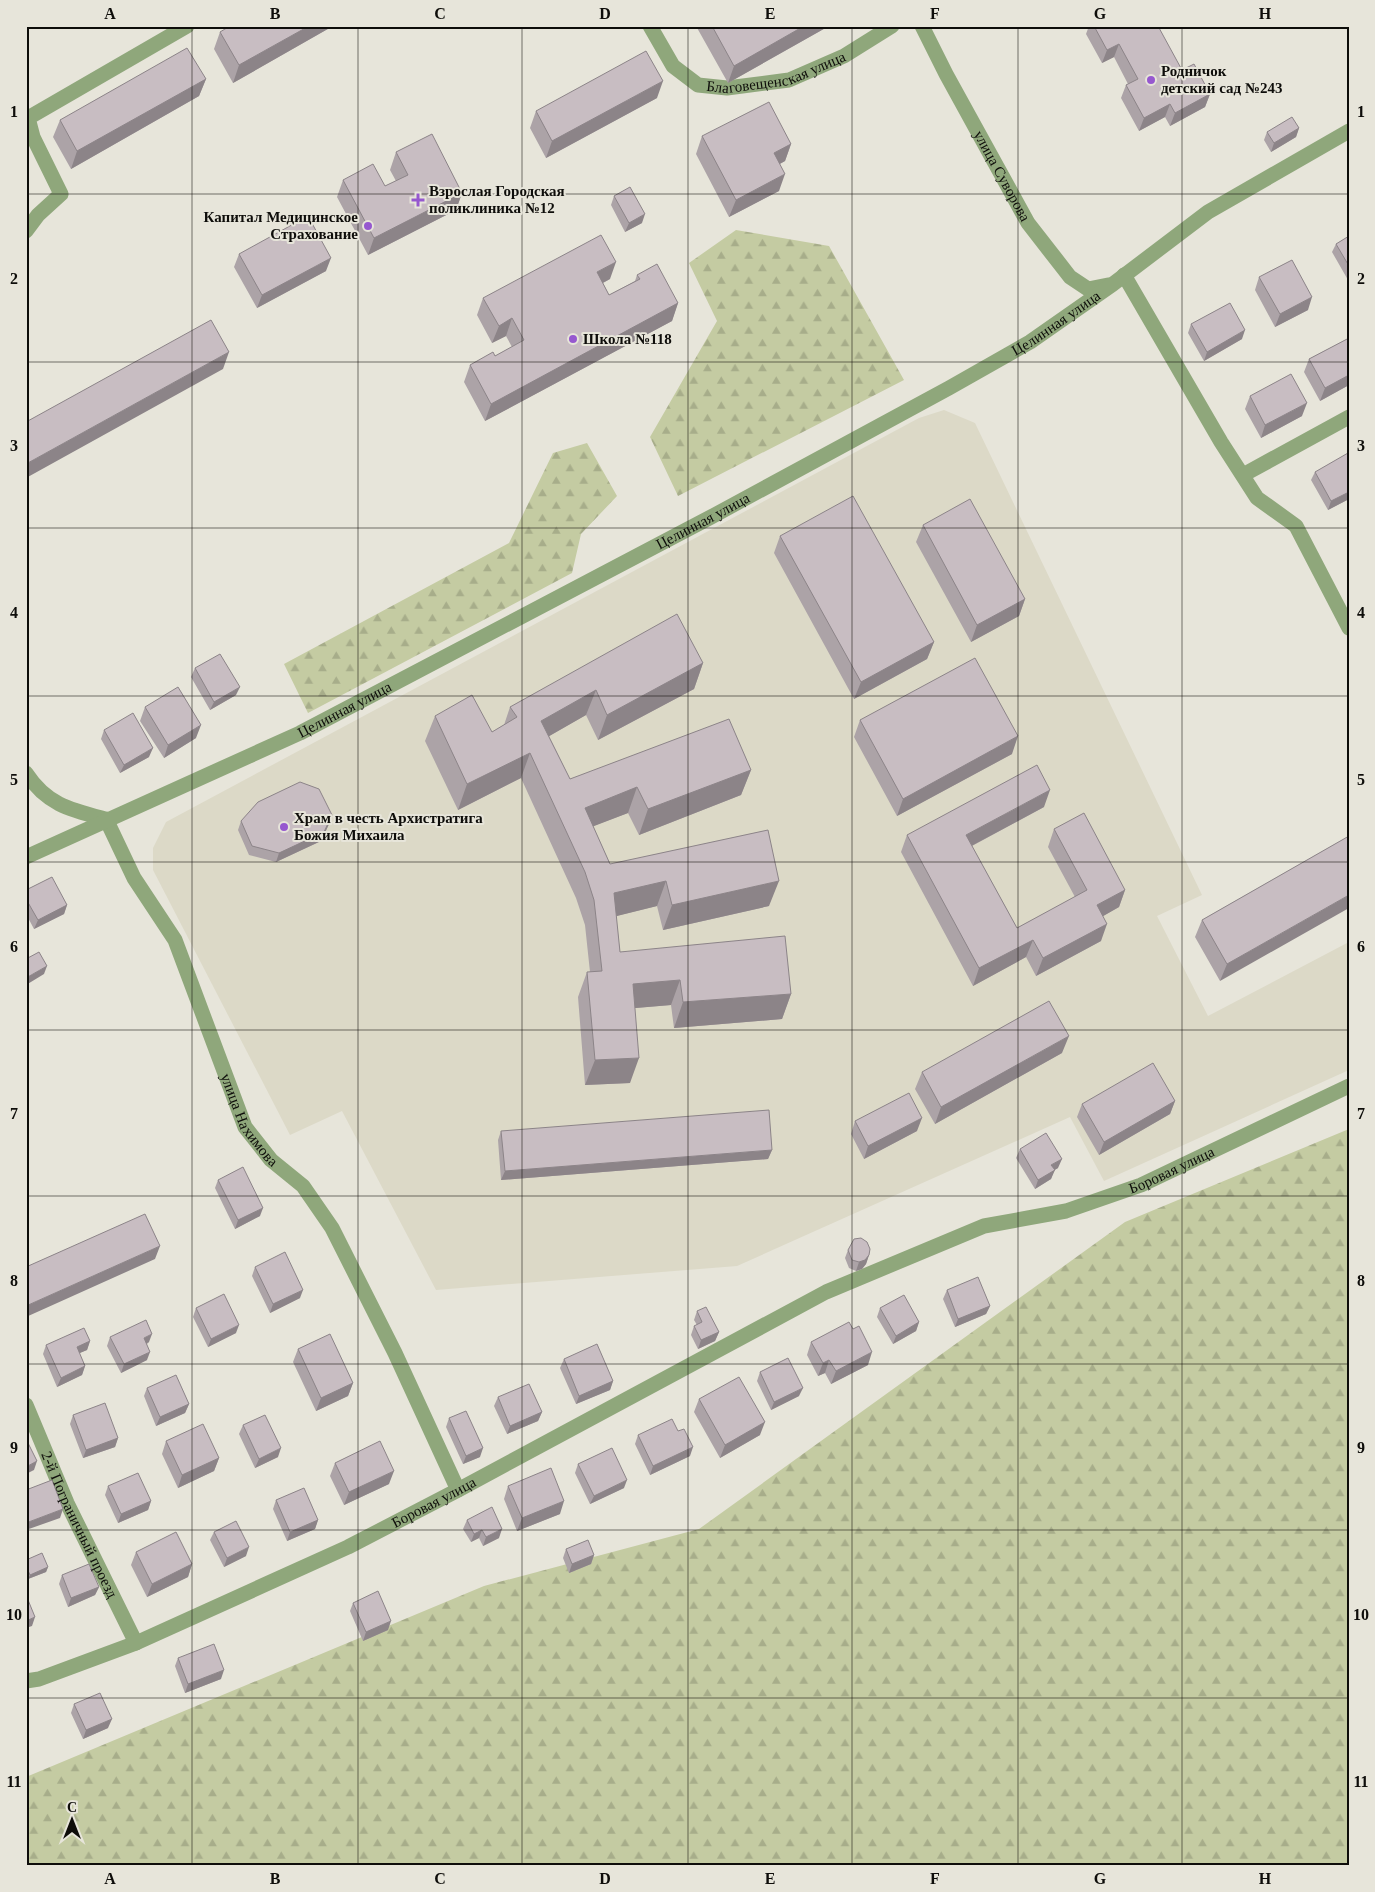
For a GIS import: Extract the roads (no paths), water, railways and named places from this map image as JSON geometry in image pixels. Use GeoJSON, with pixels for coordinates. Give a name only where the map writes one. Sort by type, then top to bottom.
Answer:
{"type":"FeatureCollection","features":[{"type":"Feature","properties":{"kind":"street","name":"Благовещенская улица"},"geometry":{"type":"LineString","coordinates":[[650,26],[673,66],[698,85],[727,88],[789,80],[844,56],[892,26]]}},
{"type":"Feature","properties":{"kind":"street","name":"улица Суворова"},"geometry":{"type":"LineString","coordinates":[[922,26],[946,74],[1028,223],[1070,277],[1088,289],[1119,280]]}},
{"type":"Feature","properties":{"kind":"street"},"geometry":{"type":"LineString","coordinates":[[26,231],[38,215],[61,194],[33,138],[28,118],[185,27]]}},
{"type":"Feature","properties":{"kind":"street","name":"Целинная улица"},"geometry":{"type":"LineString","coordinates":[[26,857],[300,733],[711,517],[949,388],[1030,342],[1119,280],[1208,212],[1349,131]]}},
{"type":"Feature","properties":{"kind":"street"},"geometry":{"type":"LineString","coordinates":[[1119,280],[1256,498],[1296,526],[1349,628]]}},
{"type":"Feature","properties":{"kind":"street"},"geometry":{"type":"LineString","coordinates":[[1243,475],[1349,417]]}},
{"type":"Feature","properties":{"kind":"street"},"geometry":{"type":"LineString","coordinates":[[26,774],[49,798],[66,809],[106,820]]}},
{"type":"Feature","properties":{"kind":"street","name":"улица Нахимова"},"geometry":{"type":"LineString","coordinates":[[106,820],[134,878],[175,940],[245,1127],[271,1160],[303,1186],[332,1228],[395,1353],[458,1490]]}},
{"type":"Feature","properties":{"kind":"street","name":"Боровая улица"},"geometry":{"type":"LineString","coordinates":[[26,1681],[39,1679],[136,1643],[348,1547],[826,1292],[984,1226],[1066,1211],[1140,1185],[1349,1086]]}},
{"type":"Feature","properties":{"kind":"street","name":"2-й Пограничный проезд"},"geometry":{"type":"LineString","coordinates":[[26,1405],[67,1503],[136,1643]]}},
{"type":"Feature","properties":{"kind":"place","name":"Родничок детский сад №243"},"geometry":{"type":"Point","coordinates":[1151,80]}},
{"type":"Feature","properties":{"kind":"place","name":"Взрослая Городская поликлиника №12"},"geometry":{"type":"Point","coordinates":[418,200]}},
{"type":"Feature","properties":{"kind":"place","name":"Капитал Медицинское Страхование"},"geometry":{"type":"Point","coordinates":[368,226]}},
{"type":"Feature","properties":{"kind":"place","name":"Школа №118"},"geometry":{"type":"Point","coordinates":[573,339]}},
{"type":"Feature","properties":{"kind":"place","name":"Храм в честь Архистратига Божия Михаила"},"geometry":{"type":"Point","coordinates":[284,827]}}]}
